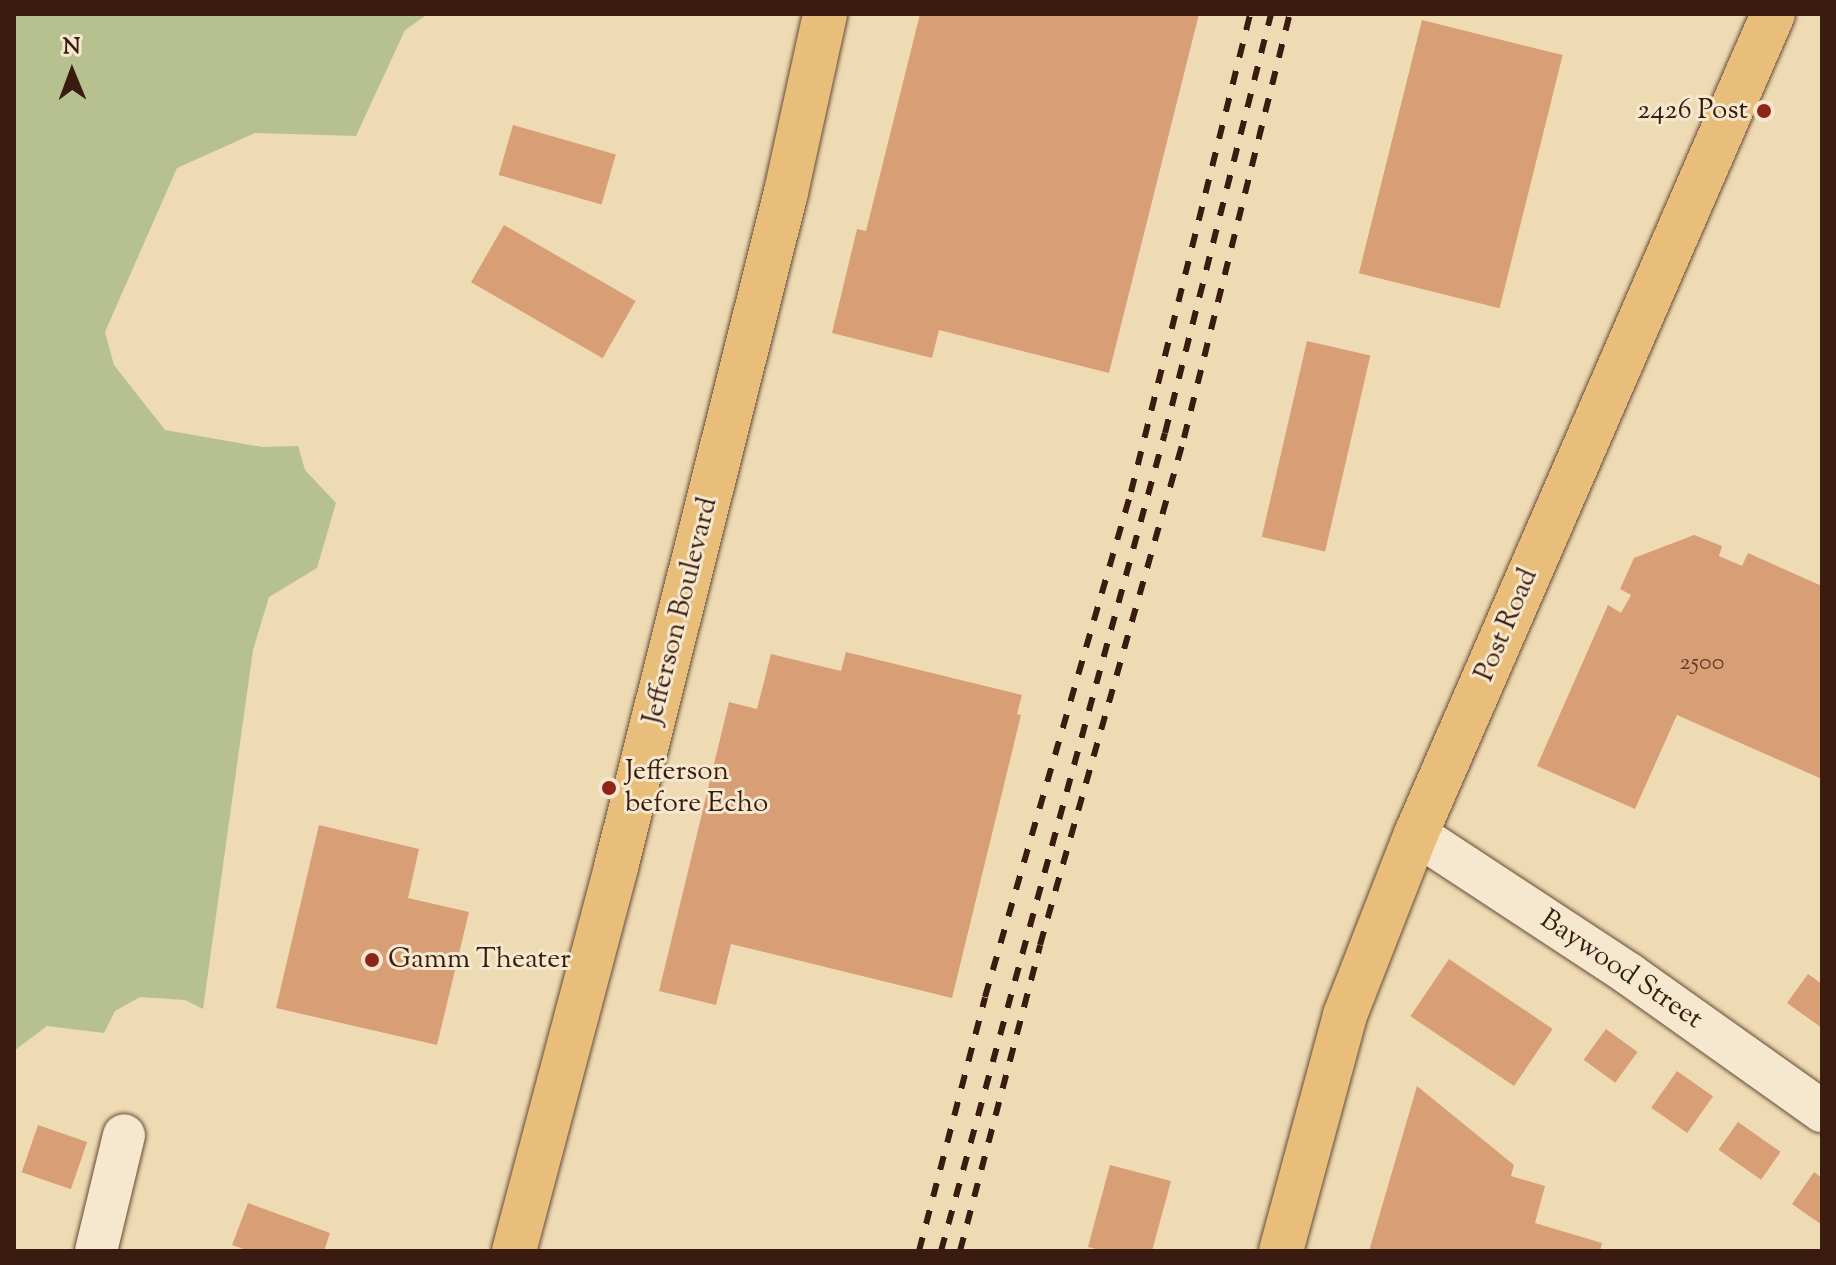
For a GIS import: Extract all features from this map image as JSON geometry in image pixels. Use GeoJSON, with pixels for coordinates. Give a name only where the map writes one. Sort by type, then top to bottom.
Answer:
{"type":"FeatureCollection","features":[{"type":"Feature","properties":{"kind":"main road","name":"Jefferson Boulevard"},"geometry":{"type":"LineString","coordinates":[[514,1251],[616,867],[786,192],[825,14]]}},
{"type":"Feature","properties":{"kind":"main road","name":"Post Road"},"geometry":{"type":"LineString","coordinates":[[1281,1251],[1345,1015],[1416,834],[1773,14]]}},
{"type":"Feature","properties":{"kind":"street","name":"Baywood Street"},"geometry":{"type":"LineString","coordinates":[[1416,834],[1629,974],[1822,1111]]}},
{"type":"Feature","properties":{"kind":"street"},"geometry":{"type":"LineString","coordinates":[[96,1251],[124,1135]]}},
{"type":"Feature","properties":{"kind":"green space"},"geometry":{"type":"Polygon","coordinates":[[[14,14],[428,14],[405,30],[356,136],[255,133],[177,168],[105,332],[114,365],[165,430],[262,447],[298,446],[305,470],[336,503],[317,568],[269,597],[253,650],[203,1009],[185,1000],[140,997],[115,1011],[104,1033],[47,1026],[14,1051],[14,14]]]}},
{"type":"Feature","properties":{"kind":"building"},"geometry":{"type":"Polygon","coordinates":[[[920,14],[1199,14],[1109,373],[939,330],[932,358],[832,333],[857,229],[866,231],[920,14]]]}},
{"type":"Feature","properties":{"kind":"building"},"geometry":{"type":"Polygon","coordinates":[[[1422,20],[1563,55],[1500,308],[1359,273],[1422,20]]]}},
{"type":"Feature","properties":{"kind":"building"},"geometry":{"type":"Polygon","coordinates":[[[513,125],[616,154],[602,204],[499,175],[513,125]]]}},
{"type":"Feature","properties":{"kind":"building"},"geometry":{"type":"Polygon","coordinates":[[[504,225],[636,301],[603,358],[471,282],[504,225]]]}},
{"type":"Feature","properties":{"kind":"building"},"geometry":{"type":"Polygon","coordinates":[[[1307,341],[1370,356],[1325,551],[1262,537],[1307,341]]]}},
{"type":"Feature","properties":{"kind":"building"},"geometry":{"type":"Polygon","coordinates":[[[1694,535],[1722,546],[1719,556],[1742,566],[1748,553],[1822,586],[1822,779],[1677,715],[1635,809],[1537,766],[1608,605],[1621,613],[1631,595],[1620,589],[1634,558],[1694,535]]]}},
{"type":"Feature","properties":{"kind":"building"},"geometry":{"type":"Polygon","coordinates":[[[846,652],[1022,695],[1017,714],[1021,715],[952,998],[731,944],[716,1005],[659,991],[729,702],[757,709],[771,654],[841,671],[846,652]]]}},
{"type":"Feature","properties":{"kind":"building","name":"Gamm Theater"},"geometry":{"type":"Polygon","coordinates":[[[319,825],[419,849],[408,898],[469,912],[437,1045],[276,1008],[319,825]]]}},
{"type":"Feature","properties":{"kind":"building"},"geometry":{"type":"Polygon","coordinates":[[[1449,959],[1553,1029],[1514,1086],[1410,1016],[1449,959]]]}},
{"type":"Feature","properties":{"kind":"building"},"geometry":{"type":"Polygon","coordinates":[[[1808,974],[1822,984],[1822,1028],[1787,1003],[1808,974]]]}},
{"type":"Feature","properties":{"kind":"building"},"geometry":{"type":"Polygon","coordinates":[[[1606,1029],[1638,1052],[1615,1083],[1584,1060],[1606,1029]]]}},
{"type":"Feature","properties":{"kind":"building"},"geometry":{"type":"Polygon","coordinates":[[[1677,1071],[1713,1096],[1687,1133],[1651,1108],[1677,1071]]]}},
{"type":"Feature","properties":{"kind":"building"},"geometry":{"type":"Polygon","coordinates":[[[1417,1086],[1514,1165],[1511,1176],[1545,1186],[1535,1223],[1602,1243],[1600,1251],[1369,1251],[1417,1086]]]}},
{"type":"Feature","properties":{"kind":"building"},"geometry":{"type":"Polygon","coordinates":[[[1738,1122],[1781,1152],[1761,1180],[1718,1150],[1738,1122]]]}},
{"type":"Feature","properties":{"kind":"building"},"geometry":{"type":"Polygon","coordinates":[[[38,1125],[87,1142],[71,1189],[22,1172],[38,1125]]]}},
{"type":"Feature","properties":{"kind":"building"},"geometry":{"type":"Polygon","coordinates":[[[1110,1165],[1171,1181],[1152,1251],[1104,1251],[1088,1247],[1110,1165]]]}},
{"type":"Feature","properties":{"kind":"building"},"geometry":{"type":"Polygon","coordinates":[[[1814,1172],[1822,1178],[1822,1225],[1792,1204],[1814,1172]]]}},
{"type":"Feature","properties":{"kind":"building"},"geometry":{"type":"Polygon","coordinates":[[[248,1203],[330,1233],[324,1251],[249,1251],[232,1245],[248,1203]]]}},
{"type":"Feature","properties":{"kind":"railway"},"geometry":{"type":"LineString","coordinates":[[919,1251],[985,997],[1131,492],[1250,14]]}},
{"type":"Feature","properties":{"kind":"railway"},"geometry":{"type":"LineString","coordinates":[[941,1251],[1165,433],[1271,14]]}},
{"type":"Feature","properties":{"kind":"railway"},"geometry":{"type":"LineString","coordinates":[[960,1251],[1040,945],[1184,438],[1290,14]]}},
{"type":"Feature","properties":{"kind":"place","name":"2426 Post"},"geometry":{"type":"Point","coordinates":[1764,111]}},
{"type":"Feature","properties":{"kind":"place","name":"Jefferson before Echo"},"geometry":{"type":"Point","coordinates":[609,788]}},
{"type":"Feature","properties":{"kind":"place","name":"Gamm Theater"},"geometry":{"type":"Point","coordinates":[372,960]}}]}
